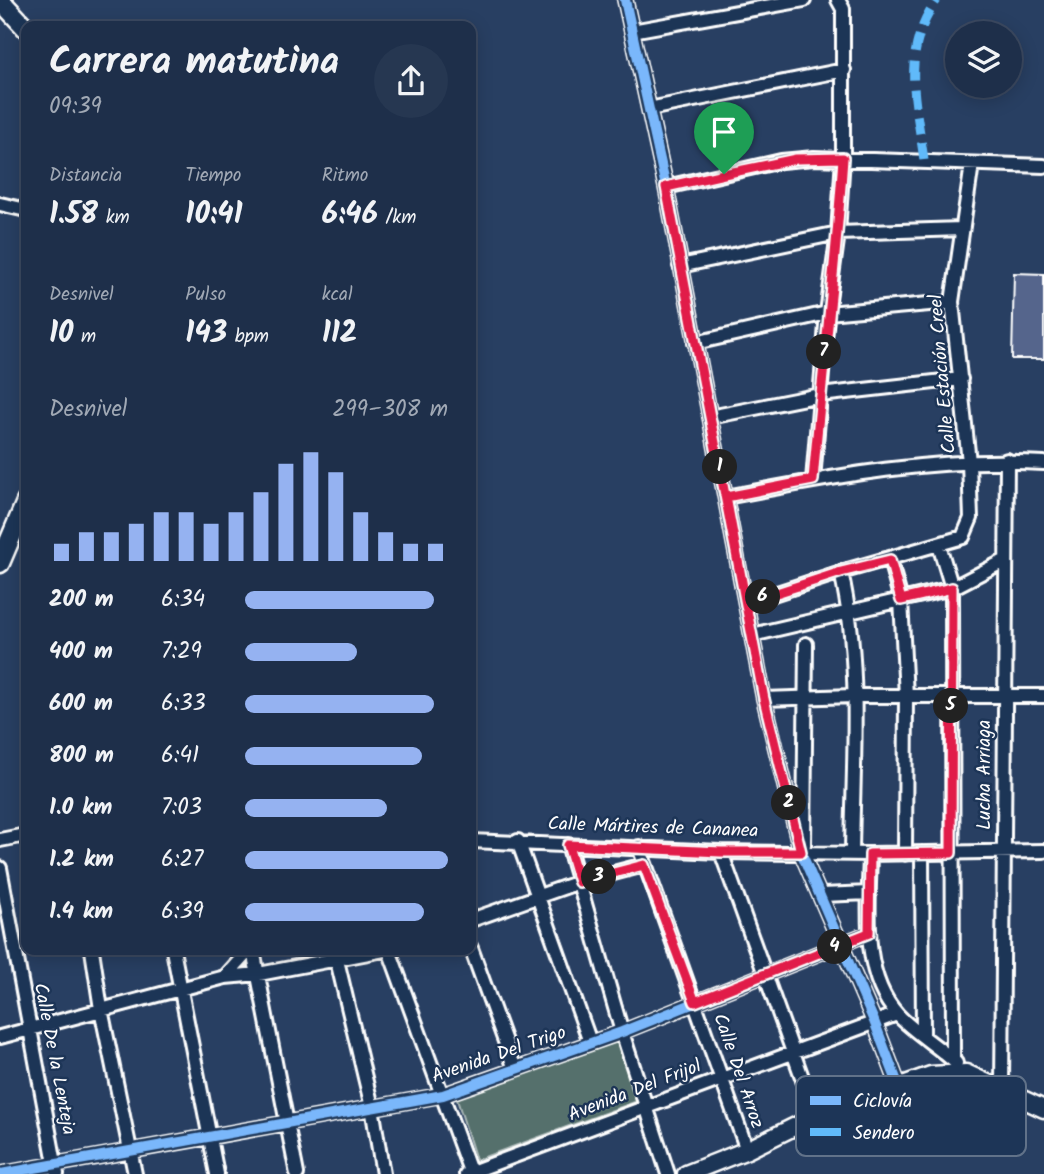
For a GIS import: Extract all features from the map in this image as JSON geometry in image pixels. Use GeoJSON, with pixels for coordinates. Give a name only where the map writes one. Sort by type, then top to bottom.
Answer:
{"type":"FeatureCollection","features":[{"type":"Feature","properties":{"kind":"main road"},"geometry":{"type":"LineString","coordinates":[[0,0],[21,23]]}},
{"type":"Feature","properties":{"kind":"main road"},"geometry":{"type":"LineString","coordinates":[[0,563],[21,514]]}},
{"type":"Feature","properties":{"kind":"street"},"geometry":{"type":"LineString","coordinates":[[625,0],[666,187],[764,699],[803,852],[895,1076]]}},
{"type":"Feature","properties":{"kind":"street"},"geometry":{"type":"LineString","coordinates":[[632,31],[804,0]]}},
{"type":"Feature","properties":{"kind":"street"},"geometry":{"type":"LineString","coordinates":[[813,480],[843,158],[844,69],[840,2]]}},
{"type":"Feature","properties":{"kind":"street"},"geometry":{"type":"LineString","coordinates":[[649,109],[844,69]]}},
{"type":"Feature","properties":{"kind":"street"},"geometry":{"type":"LineString","coordinates":[[666,187],[781,161],[843,158],[1044,166]]}},
{"type":"Feature","properties":{"kind":"street","name":"Calle Estación Creel"},"geometry":{"type":"LineString","coordinates":[[939,545],[963,537],[971,518],[969,462],[952,302],[972,164]]}},
{"type":"Feature","properties":{"kind":"street"},"geometry":{"type":"LineString","coordinates":[[0,204],[21,209]]}},
{"type":"Feature","properties":{"kind":"street"},"geometry":{"type":"LineString","coordinates":[[680,266],[838,233],[962,229]]}},
{"type":"Feature","properties":{"kind":"street"},"geometry":{"type":"LineString","coordinates":[[695,343],[827,313],[952,302]]}},
{"type":"Feature","properties":{"kind":"street"},"geometry":{"type":"LineString","coordinates":[[710,417],[820,395],[961,379]]}},
{"type":"Feature","properties":{"kind":"street"},"geometry":{"type":"LineString","coordinates":[[726,497],[813,480],[969,462],[1007,460],[1044,463]]}},
{"type":"Feature","properties":{"kind":"street","name":"Lucha Arriaga"},"geometry":{"type":"LineString","coordinates":[[1002,1076],[1007,460]]}},
{"type":"Feature","properties":{"kind":"street"},"geometry":{"type":"LineString","coordinates":[[746,603],[841,572],[939,545],[952,588],[953,1059]]}},
{"type":"Feature","properties":{"kind":"street"},"geometry":{"type":"LineString","coordinates":[[752,635],[952,588],[1006,559]]}},
{"type":"Feature","properties":{"kind":"street"},"geometry":{"type":"LineString","coordinates":[[890,560],[901,600],[906,696],[905,854]]}},
{"type":"Feature","properties":{"kind":"street"},"geometry":{"type":"LineString","coordinates":[[841,572],[850,613],[853,696],[852,854]]}},
{"type":"Feature","properties":{"kind":"street"},"geometry":{"type":"LineString","coordinates":[[803,852],[806,643]]}},
{"type":"Feature","properties":{"kind":"street"},"geometry":{"type":"LineString","coordinates":[[764,699],[1044,696]]}},
{"type":"Feature","properties":{"kind":"street"},"geometry":{"type":"LineString","coordinates":[[0,840],[21,836]]}},
{"type":"Feature","properties":{"kind":"street","name":"Calle Mártires de Cananea"},"geometry":{"type":"LineString","coordinates":[[476,841],[721,852],[905,854],[1044,851]]}},
{"type":"Feature","properties":{"kind":"street"},"geometry":{"type":"LineString","coordinates":[[518,841],[590,1042]]}},
{"type":"Feature","properties":{"kind":"street"},"geometry":{"type":"LineString","coordinates":[[568,845],[622,1032],[668,1174]]}},
{"type":"Feature","properties":{"kind":"street","name":"Calle Del Arroz"},"geometry":{"type":"LineString","coordinates":[[639,847],[747,1150]]}},
{"type":"Feature","properties":{"kind":"street"},"geometry":{"type":"LineString","coordinates":[[721,852],[802,1076]]}},
{"type":"Feature","properties":{"kind":"street"},"geometry":{"type":"LineString","coordinates":[[922,853],[923,1035]]}},
{"type":"Feature","properties":{"kind":"street"},"geometry":{"type":"LineString","coordinates":[[870,854],[869,933],[876,971],[884,992],[897,1014],[972,1076]]}},
{"type":"Feature","properties":{"kind":"street"},"geometry":{"type":"LineString","coordinates":[[476,918],[579,882],[644,865]]}},
{"type":"Feature","properties":{"kind":"street","name":"Calle De la Lenteja"},"geometry":{"type":"LineString","coordinates":[[0,868],[56,1170]]}},
{"type":"Feature","properties":{"kind":"street"},"geometry":{"type":"LineString","coordinates":[[822,895],[869,893]]}},
{"type":"Feature","properties":{"kind":"street","name":"Avenida Del Trigo"},"geometry":{"type":"LineString","coordinates":[[1,1174],[56,1170],[131,1150],[443,1095],[622,1032],[869,933]]}},
{"type":"Feature","properties":{"kind":"street"},"geometry":{"type":"LineString","coordinates":[[93,955],[101,1009],[135,1174]]}},
{"type":"Feature","properties":{"kind":"street"},"geometry":{"type":"LineString","coordinates":[[174,955],[217,1174]]}},
{"type":"Feature","properties":{"kind":"street"},"geometry":{"type":"LineString","coordinates":[[225,977],[246,955]]}},
{"type":"Feature","properties":{"kind":"street"},"geometry":{"type":"LineString","coordinates":[[253,955],[259,974],[297,1174]]}},
{"type":"Feature","properties":{"kind":"street"},"geometry":{"type":"LineString","coordinates":[[0,1037],[179,988],[225,977],[259,974],[331,955]]}},
{"type":"Feature","properties":{"kind":"street"},"geometry":{"type":"LineString","coordinates":[[335,955],[372,1107],[383,1174]]}},
{"type":"Feature","properties":{"kind":"street"},"geometry":{"type":"LineString","coordinates":[[389,955],[443,1095],[469,1174]]}},
{"type":"Feature","properties":{"kind":"street"},"geometry":{"type":"LineString","coordinates":[[474,955],[515,1069]]}},
{"type":"Feature","properties":{"kind":"street","name":"Avenida Del Frijol"},"geometry":{"type":"LineString","coordinates":[[469,1174],[897,1014]]}},
{"type":"Feature","properties":{"kind":"street"},"geometry":{"type":"LineString","coordinates":[[924,1076],[966,1073]]}},
{"type":"Feature","properties":{"kind":"street"},"geometry":{"type":"LineString","coordinates":[[1026,1101],[1044,1109]]}},
{"type":"Feature","properties":{"kind":"street"},"geometry":{"type":"LineString","coordinates":[[686,1174],[747,1150],[796,1126]]}},
{"type":"Feature","properties":{"kind":"green space"},"geometry":{"type":"Polygon","coordinates":[[[618,1039],[640,1100],[476,1160],[456,1096],[618,1039]]]}},
{"type":"Feature","properties":{"kind":"building"},"geometry":{"type":"Polygon","coordinates":[[[1014,273],[1044,274],[1044,359],[1012,359],[1014,273]]]}},
{"type":"Feature","properties":{"kind":"marked path"},"geometry":{"type":"LineString","coordinates":[[924,160],[915,97],[915,58],[925,20],[937,0]]}},
{"type":"Feature","properties":{"kind":"cycle path"},"geometry":{"type":"LineString","coordinates":[[625,0],[666,187],[764,699],[801,852],[895,1076]]}},
{"type":"Feature","properties":{"kind":"cycle path"},"geometry":{"type":"LineString","coordinates":[[1,1174],[443,1095],[622,1032],[869,933]]}},
{"type":"Feature","properties":{"kind":"route"},"geometry":{"type":"LineString","coordinates":[[843,158],[813,480],[726,497],[746,603],[841,572],[890,560],[901,600],[952,588],[951,853],[870,854],[869,933],[695,1002],[644,865],[579,882],[568,845],[721,852],[801,852],[764,699],[666,187],[724,174],[781,161],[843,158]]}}]}
